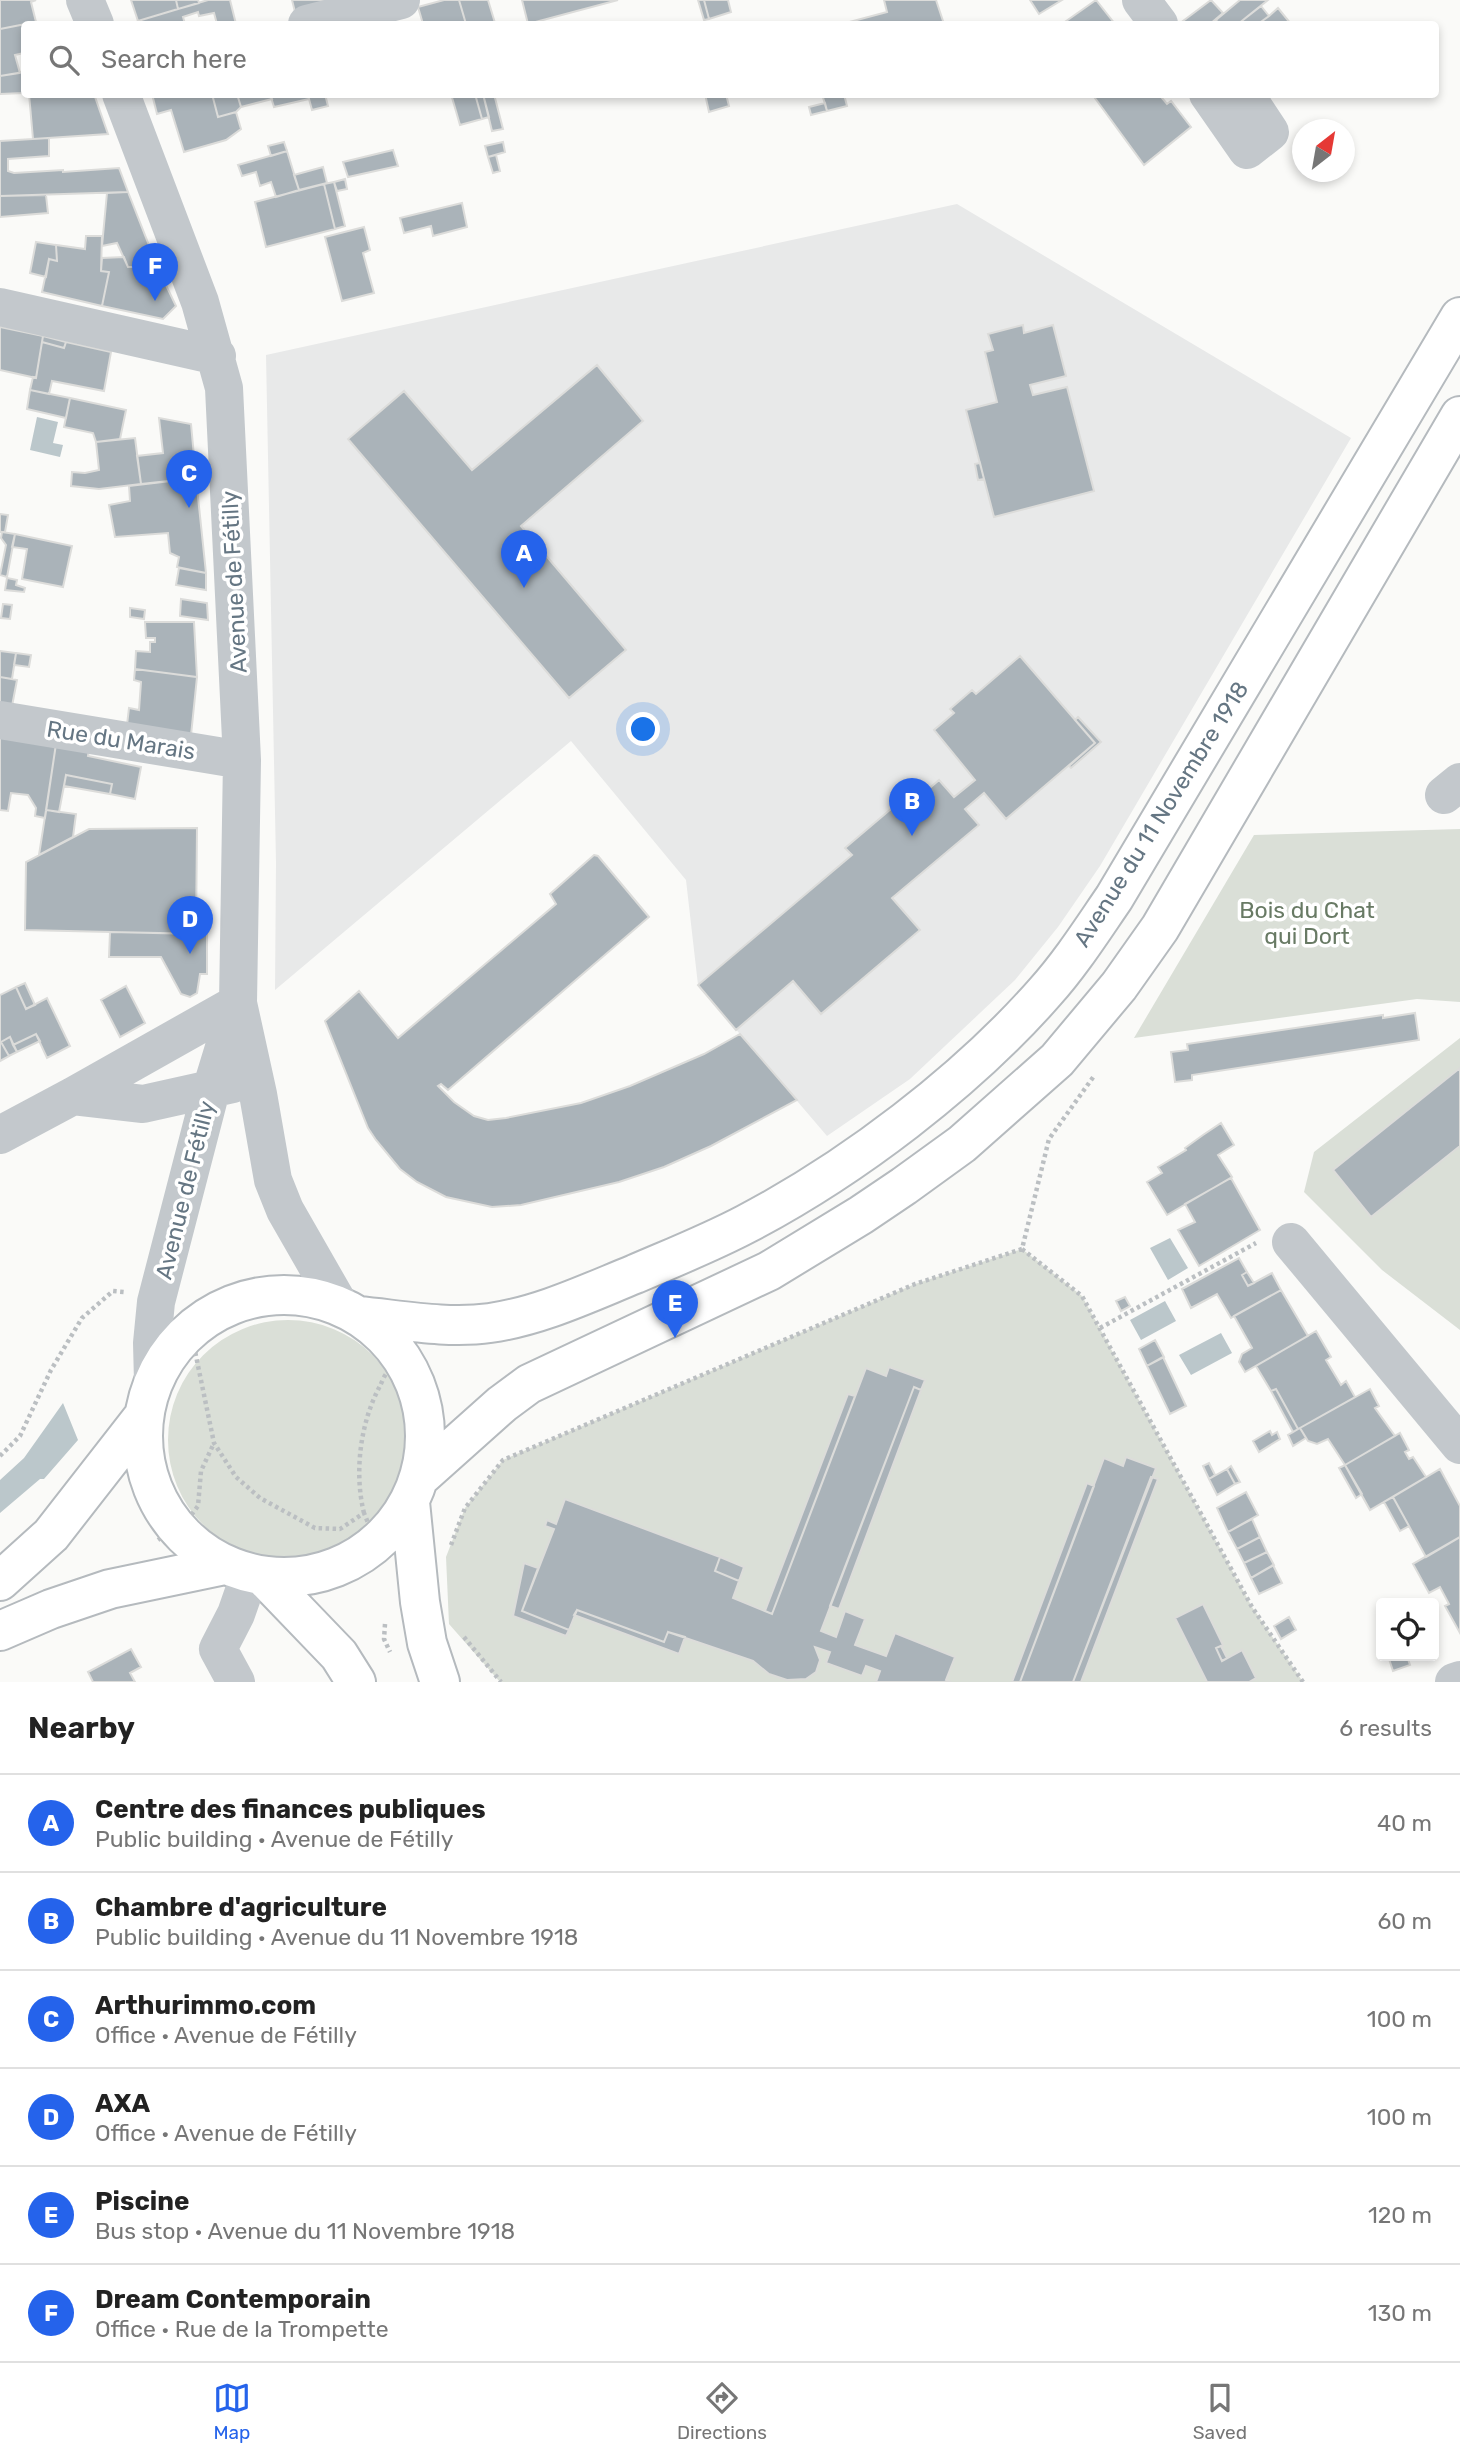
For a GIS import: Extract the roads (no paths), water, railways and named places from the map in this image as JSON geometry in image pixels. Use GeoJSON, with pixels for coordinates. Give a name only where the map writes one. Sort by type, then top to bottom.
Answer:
{"type":"FeatureCollection","features":[{"type":"Feature","properties":{"kind":"main road","name":"Avenue du 11 Novembre 1918"},"geometry":{"type":"LineString","coordinates":[[349,1311],[424,1322],[489,1323],[530,1314],[573,1299],[680,1255],[746,1224],[799,1193],[877,1141],[929,1101],[1007,1033],[1075,955],[1114,898],[1460,317]]}},
{"type":"Feature","properties":{"kind":"main road"},"geometry":{"type":"LineString","coordinates":[[0,1631],[51,1609],[110,1589],[246,1572],[293,1578],[324,1573],[352,1561],[370,1528],[395,1524],[415,1490],[492,1412],[529,1384],[769,1270],[861,1215],[962,1144],[1057,1060],[1112,995],[1160,928],[1460,416]]}},
{"type":"Feature","properties":{"kind":"main road"},"geometry":{"type":"LineString","coordinates":[[0,1581],[51,1535],[148,1399],[168,1353],[190,1329],[246,1299],[278,1294],[309,1297],[349,1311],[384,1337],[405,1364],[418,1391],[425,1420],[425,1449],[415,1490],[420,1602],[427,1643],[440,1682]]}},
{"type":"Feature","properties":{"kind":"main road"},"geometry":{"type":"LineString","coordinates":[[148,1399],[142,1446],[147,1475],[158,1503],[174,1527],[197,1549],[246,1572],[339,1655],[356,1682]]}},
{"type":"Feature","properties":{"kind":"street"},"geometry":{"type":"LineString","coordinates":[[85,0],[94,21]]}},
{"type":"Feature","properties":{"kind":"street"},"geometry":{"type":"LineString","coordinates":[[319,21],[401,0]]}},
{"type":"Feature","properties":{"kind":"street"},"geometry":{"type":"LineString","coordinates":[[1141,0],[1156,21]]}},
{"type":"Feature","properties":{"kind":"street","name":"Avenue de Fétilly"},"geometry":{"type":"LineString","coordinates":[[123,98],[200,302],[224,388],[242,760],[238,1003],[273,1180],[281,1200],[349,1311]]}},
{"type":"Feature","properties":{"kind":"street"},"geometry":{"type":"LineString","coordinates":[[1211,98],[1247,150],[1270,132],[1248,98]]}},
{"type":"Feature","properties":{"kind":"street"},"geometry":{"type":"LineString","coordinates":[[0,307],[216,356]]}},
{"type":"Feature","properties":{"kind":"street","name":"Rue du Marais"},"geometry":{"type":"LineString","coordinates":[[0,720],[242,760]]}},
{"type":"Feature","properties":{"kind":"street"},"geometry":{"type":"LineString","coordinates":[[0,1135],[238,1003]]}},
{"type":"Feature","properties":{"kind":"street","name":"Avenue de Fétilly"},"geometry":{"type":"LineString","coordinates":[[148,1399],[156,1302],[211,1090],[238,1003]]}},
{"type":"Feature","properties":{"kind":"street"},"geometry":{"type":"LineString","coordinates":[[73,1096],[143,1104],[254,1079]]}},
{"type":"Feature","properties":{"kind":"street"},"geometry":{"type":"LineString","coordinates":[[143,1104],[167,1117],[181,1139],[191,1165]]}},
{"type":"Feature","properties":{"kind":"street"},"geometry":{"type":"LineString","coordinates":[[1291,1242],[1460,1445]]}},
{"type":"Feature","properties":{"kind":"street"},"geometry":{"type":"LineString","coordinates":[[236,1682],[218,1648],[236,1614],[246,1572]]}},
{"type":"Feature","properties":{"kind":"street"},"geometry":{"type":"LineString","coordinates":[[1454,1682],[1460,1680]]}},
{"type":"Feature","properties":{"kind":"place","name":"Dream Contemporain"},"geometry":{"type":"Point","coordinates":[155,301]}},
{"type":"Feature","properties":{"kind":"place","name":"Arthurimmo.com"},"geometry":{"type":"Point","coordinates":[189,508]}},
{"type":"Feature","properties":{"kind":"place","name":"Centre des finances publiques"},"geometry":{"type":"Point","coordinates":[524,588]}},
{"type":"Feature","properties":{"kind":"place","name":"Chambre d'agriculture"},"geometry":{"type":"Point","coordinates":[912,836]}},
{"type":"Feature","properties":{"kind":"place","name":"AXA"},"geometry":{"type":"Point","coordinates":[190,954]}},
{"type":"Feature","properties":{"kind":"place","name":"Piscine"},"geometry":{"type":"Point","coordinates":[675,1338]}},
{"type":"Feature","properties":{"kind":"park label","name":"Bois du Chat qui Dort"},"geometry":{"type":"Point","coordinates":[1307,923]}}]}
